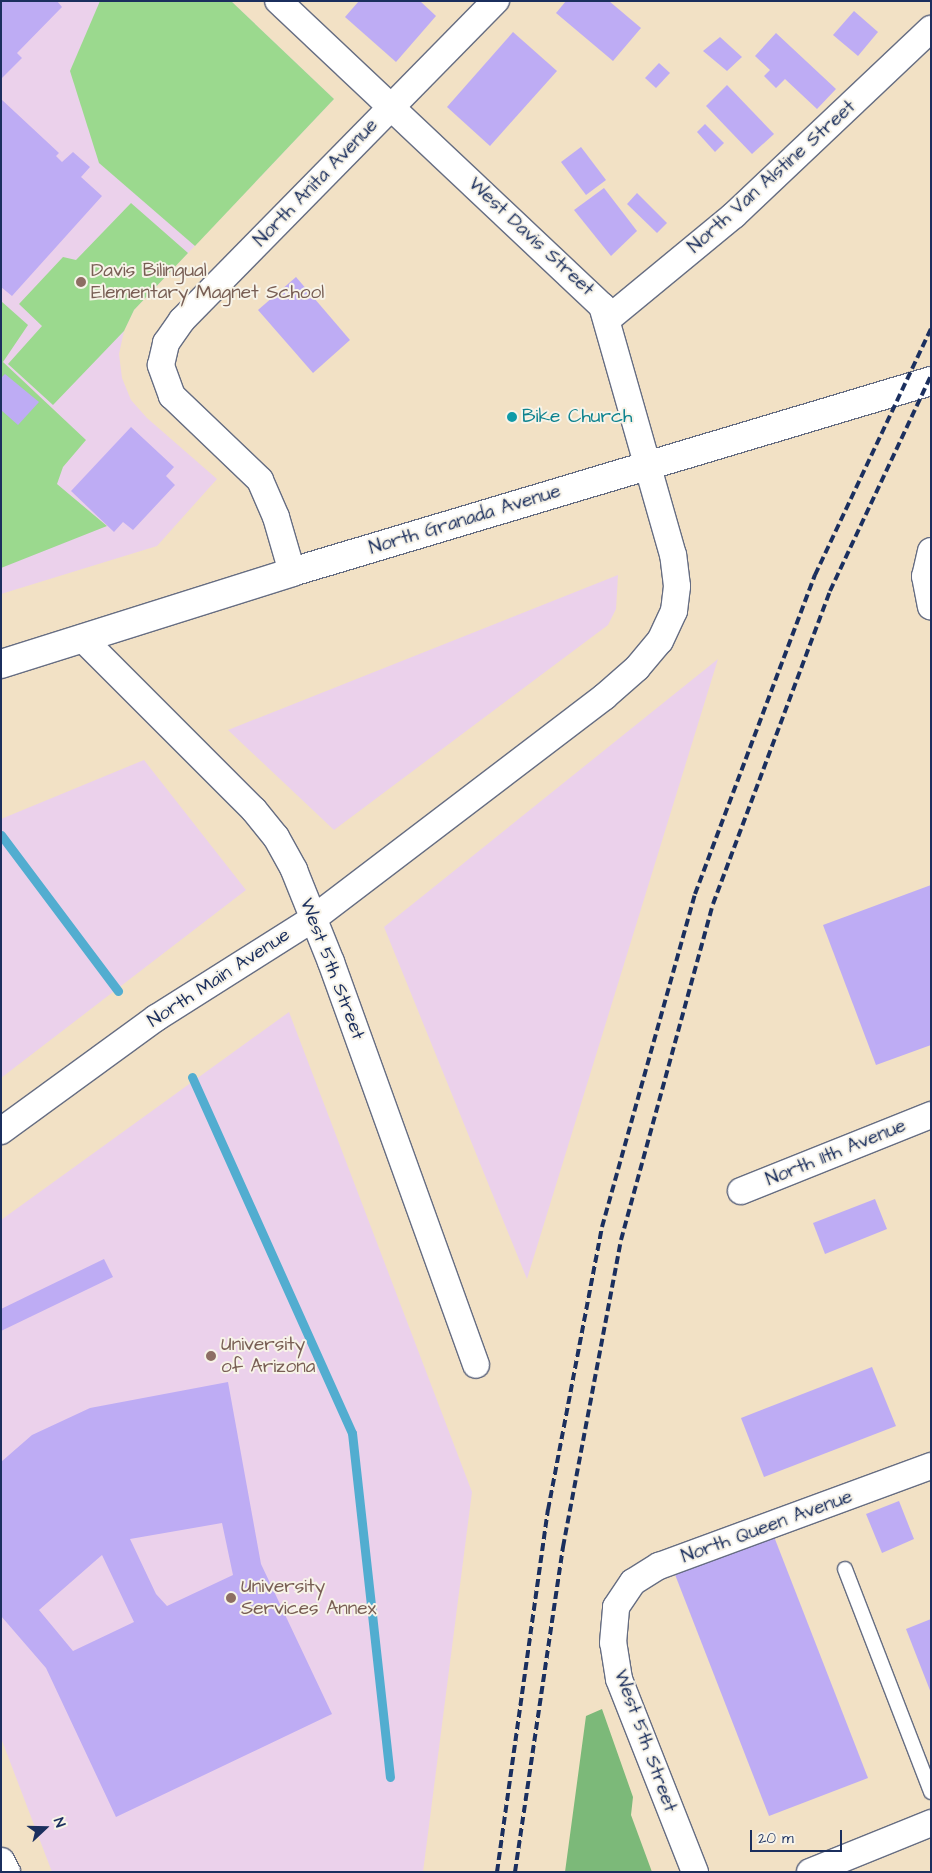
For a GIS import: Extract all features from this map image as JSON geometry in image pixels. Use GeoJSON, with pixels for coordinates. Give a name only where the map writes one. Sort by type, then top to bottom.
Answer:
{"type":"FeatureCollection","features":[{"type":"Feature","properties":{"kind":"main road","name":"North Granada Avenue"},"geometry":{"type":"LineString","coordinates":[[1,664],[292,572],[650,464],[930,383]]}},
{"type":"Feature","properties":{"kind":"main road"},"geometry":{"type":"LineString","coordinates":[[1,1862],[6,1872]]}},
{"type":"Feature","properties":{"kind":"street","name":"North Anita Avenue"},"geometry":{"type":"LineString","coordinates":[[292,572],[276,517],[260,480],[172,396],[160,365],[166,343],[182,320],[496,1]]}},
{"type":"Feature","properties":{"kind":"street","name":"West Davis Street"},"geometry":{"type":"LineString","coordinates":[[291,5],[391,106],[596,297],[608,319],[650,464],[673,555],[676,586],[674,610],[660,641],[637,668],[604,697]]}},
{"type":"Feature","properties":{"kind":"street","name":"North Van Alstine Street"},"geometry":{"type":"LineString","coordinates":[[608,319],[734,214],[931,29]]}},
{"type":"Feature","properties":{"kind":"street"},"geometry":{"type":"LineString","coordinates":[[931,551],[928,571],[931,606]]}},
{"type":"Feature","properties":{"kind":"street","name":"West 5th Street"},"geometry":{"type":"LineString","coordinates":[[82,638],[259,816],[280,845],[314,918],[476,1365]]}},
{"type":"Feature","properties":{"kind":"street","name":"North Main Avenue"},"geometry":{"type":"LineString","coordinates":[[1,1131],[156,1018],[314,918],[604,697]]}},
{"type":"Feature","properties":{"kind":"street","name":"North 11th Avenue"},"geometry":{"type":"LineString","coordinates":[[741,1191],[931,1115]]}},
{"type":"Feature","properties":{"kind":"street","name":"North Queen Avenue"},"geometry":{"type":"LineString","coordinates":[[616,1607],[633,1582],[659,1566],[931,1466]]}},
{"type":"Feature","properties":{"kind":"street","name":"West 5th Street"},"geometry":{"type":"LineString","coordinates":[[616,1607],[613,1643],[619,1679],[694,1872]]}},
{"type":"Feature","properties":{"kind":"street"},"geometry":{"type":"LineString","coordinates":[[810,1872],[931,1823]]}},
{"type":"Feature","properties":{"kind":"lane"},"geometry":{"type":"LineString","coordinates":[[845,1569],[931,1792]]}},
{"type":"Feature","properties":{"kind":"shaded area","name":"Davis Bilingual Elementary Magnet School"},"geometry":{"type":"Polygon","coordinates":[[[1,1],[231,1],[334,99],[134,310],[124,331],[119,354],[122,378],[131,400],[147,418],[217,479],[157,546],[1,594],[1,1]]]}},
{"type":"Feature","properties":{"kind":"shaded area"},"geometry":{"type":"Polygon","coordinates":[[[618,575],[616,609],[608,625],[334,830],[228,730],[618,575]]]}},
{"type":"Feature","properties":{"kind":"shaded area"},"geometry":{"type":"Polygon","coordinates":[[[718,659],[527,1279],[384,927],[718,659]]]}},
{"type":"Feature","properties":{"kind":"shaded area"},"geometry":{"type":"Polygon","coordinates":[[[144,760],[246,890],[1,1078],[1,819],[144,760]]]}},
{"type":"Feature","properties":{"kind":"shaded area","name":"University of Arizona"},"geometry":{"type":"Polygon","coordinates":[[[289,1012],[472,1492],[423,1872],[52,1872],[1,1738],[1,1220],[289,1012]]]}},
{"type":"Feature","properties":{"kind":"green space"},"geometry":{"type":"Polygon","coordinates":[[[100,1],[231,1],[334,99],[195,246],[99,163],[70,71],[100,1]]]}},
{"type":"Feature","properties":{"kind":"green space"},"geometry":{"type":"Polygon","coordinates":[[[131,203],[188,253],[134,310],[124,331],[53,405],[8,364],[42,326],[19,304],[63,257],[76,260],[131,203]]]}},
{"type":"Feature","properties":{"kind":"green space"},"geometry":{"type":"Polygon","coordinates":[[[1,301],[28,325],[3,362],[86,440],[63,467],[57,484],[107,526],[1,568],[1,301]]]}},
{"type":"Feature","properties":{"kind":"green space"},"geometry":{"type":"Polygon","coordinates":[[[602,1709],[633,1797],[631,1815],[652,1872],[565,1872],[586,1716],[602,1709]]]}},
{"type":"Feature","properties":{"kind":"building"},"geometry":{"type":"Polygon","coordinates":[[[1,1],[57,1],[62,7],[17,53],[22,58],[1,79],[1,1]]]}},
{"type":"Feature","properties":{"kind":"building"},"geometry":{"type":"Polygon","coordinates":[[[359,1],[420,1],[436,16],[396,62],[345,17],[359,1]]]}},
{"type":"Feature","properties":{"kind":"building"},"geometry":{"type":"Polygon","coordinates":[[[566,1],[609,1],[641,28],[613,61],[556,13],[566,1]]]}},
{"type":"Feature","properties":{"kind":"building"},"geometry":{"type":"Polygon","coordinates":[[[854,11],[878,32],[858,56],[833,35],[854,11]]]}},
{"type":"Feature","properties":{"kind":"building"},"geometry":{"type":"Polygon","coordinates":[[[513,32],[557,71],[490,146],[447,107],[513,32]]]}},
{"type":"Feature","properties":{"kind":"building"},"geometry":{"type":"Polygon","coordinates":[[[776,33],[836,89],[817,109],[785,79],[776,88],[764,76],[770,70],[755,56],[776,33]]]}},
{"type":"Feature","properties":{"kind":"building"},"geometry":{"type":"Polygon","coordinates":[[[720,37],[742,57],[727,71],[703,51],[720,37]]]}},
{"type":"Feature","properties":{"kind":"building"},"geometry":{"type":"Polygon","coordinates":[[[659,63],[670,73],[656,88],[645,78],[659,63]]]}},
{"type":"Feature","properties":{"kind":"building"},"geometry":{"type":"Polygon","coordinates":[[[727,85],[774,134],[752,154],[706,106],[727,85]]]}},
{"type":"Feature","properties":{"kind":"building"},"geometry":{"type":"Polygon","coordinates":[[[1,99],[59,153],[56,156],[62,162],[73,152],[90,167],[81,177],[102,196],[12,296],[1,287],[1,99]]]}},
{"type":"Feature","properties":{"kind":"building"},"geometry":{"type":"Polygon","coordinates":[[[705,124],[724,143],[715,152],[697,132],[705,124]]]}},
{"type":"Feature","properties":{"kind":"building"},"geometry":{"type":"Polygon","coordinates":[[[581,147],[606,180],[586,195],[561,162],[581,147]]]}},
{"type":"Feature","properties":{"kind":"building"},"geometry":{"type":"Polygon","coordinates":[[[604,188],[637,231],[611,256],[574,210],[604,188]]]}},
{"type":"Feature","properties":{"kind":"building"},"geometry":{"type":"Polygon","coordinates":[[[637,193],[667,223],[657,233],[627,204],[637,193]]]}},
{"type":"Feature","properties":{"kind":"building"},"geometry":{"type":"Polygon","coordinates":[[[296,277],[350,340],[313,373],[258,310],[296,277]]]}},
{"type":"Feature","properties":{"kind":"building"},"geometry":{"type":"Polygon","coordinates":[[[5,374],[39,402],[18,425],[1,410],[1,378],[5,374]]]}},
{"type":"Feature","properties":{"kind":"building"},"geometry":{"type":"Polygon","coordinates":[[[131,427],[174,467],[166,476],[175,485],[133,530],[123,522],[114,532],[71,491],[131,427]]]}},
{"type":"Feature","properties":{"kind":"building"},"geometry":{"type":"Polygon","coordinates":[[[931,885],[931,1045],[876,1065],[823,925],[931,885]]]}},
{"type":"Feature","properties":{"kind":"building"},"geometry":{"type":"Polygon","coordinates":[[[875,1199],[887,1229],[825,1254],[813,1223],[875,1199]]]}},
{"type":"Feature","properties":{"kind":"building"},"geometry":{"type":"Polygon","coordinates":[[[104,1259],[113,1277],[1,1331],[1,1309],[104,1259]]]}},
{"type":"Feature","properties":{"kind":"building"},"geometry":{"type":"Polygon","coordinates":[[[872,1367],[896,1426],[764,1477],[741,1418],[872,1367]]]}},
{"type":"Feature","properties":{"kind":"building","name":"University Services Annex"},"geometry":{"type":"Polygon","coordinates":[[[228,1382],[261,1564],[332,1714],[116,1817],[46,1668],[1,1616],[1,1462],[32,1435],[90,1408],[228,1382]],[[222,1523],[130,1539],[156,1594],[167,1606],[233,1575],[222,1523]],[[102,1555],[39,1610],[73,1651],[134,1622],[102,1555]]]}},
{"type":"Feature","properties":{"kind":"building"},"geometry":{"type":"Polygon","coordinates":[[[899,1501],[914,1539],[882,1553],[866,1514],[899,1501]]]}},
{"type":"Feature","properties":{"kind":"building"},"geometry":{"type":"Polygon","coordinates":[[[773,1534],[868,1778],[769,1816],[674,1572],[773,1534]]]}},
{"type":"Feature","properties":{"kind":"building"},"geometry":{"type":"Polygon","coordinates":[[[931,1619],[931,1693],[906,1629],[931,1619]]]}},
{"type":"Feature","properties":{"kind":"waterway"},"geometry":{"type":"LineString","coordinates":[[1,835],[118,991]]}},
{"type":"Feature","properties":{"kind":"waterway"},"geometry":{"type":"LineString","coordinates":[[192,1077],[352,1433],[390,1777]]}},
{"type":"Feature","properties":{"kind":"railway"},"geometry":{"type":"LineString","coordinates":[[497,1872],[548,1510],[602,1227],[695,894],[815,575],[931,328]]}},
{"type":"Feature","properties":{"kind":"railway"},"geometry":{"type":"LineString","coordinates":[[515,1872],[563,1547],[621,1240],[713,904],[830,591],[931,375]]}},
{"type":"Feature","properties":{"kind":"place","name":"Davis Bilingual Elementary Magnet School"},"geometry":{"type":"Point","coordinates":[81,282]}},
{"type":"Feature","properties":{"kind":"place","name":"Bike Church"},"geometry":{"type":"Point","coordinates":[512,417]}},
{"type":"Feature","properties":{"kind":"place","name":"University of Arizona"},"geometry":{"type":"Point","coordinates":[211,1356]}},
{"type":"Feature","properties":{"kind":"place","name":"University Services Annex"},"geometry":{"type":"Point","coordinates":[231,1598]}}]}
